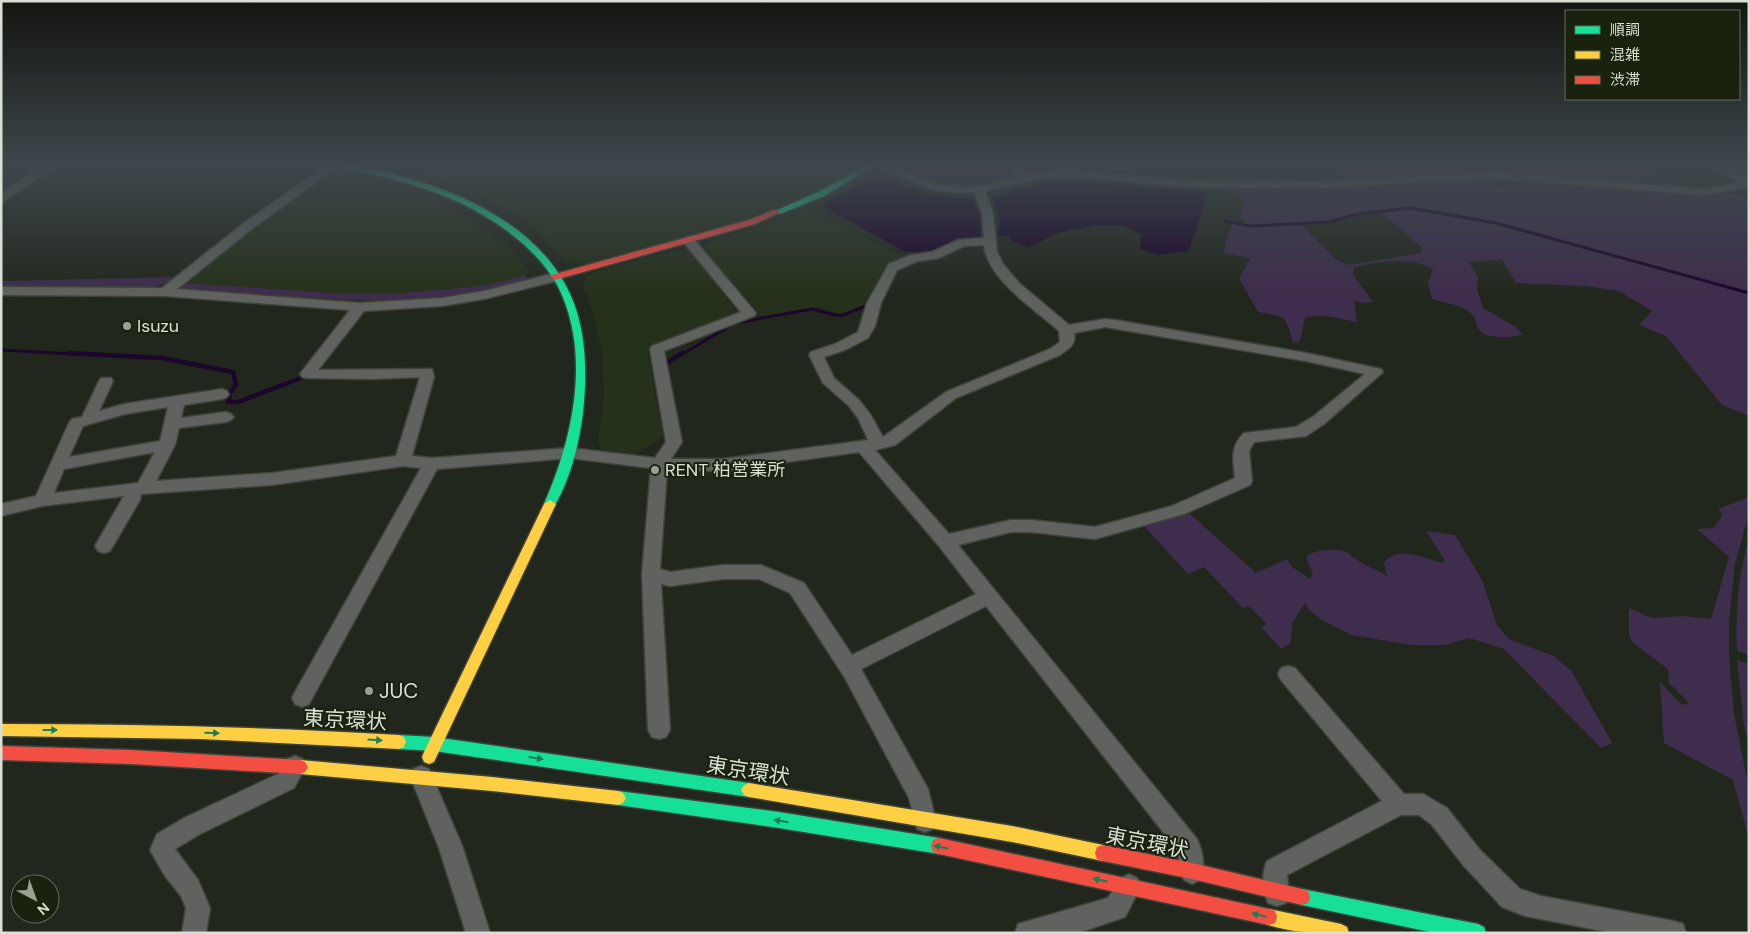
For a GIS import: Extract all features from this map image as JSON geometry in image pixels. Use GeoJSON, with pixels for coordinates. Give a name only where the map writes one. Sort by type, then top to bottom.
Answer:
{"type":"FeatureCollection","features":[{"type":"Feature","properties":{"kind":"main road"},"geometry":{"type":"LineString","coordinates":[[421,776],[434,744],[544,519],[570,454],[578,411],[580,358],[573,315],[563,290],[526,241],[510,227],[480,209]]}},
{"type":"Feature","properties":{"kind":"main road"},"geometry":{"type":"LineString","coordinates":[[555,277],[688,240],[773,215],[788,209]]}},
{"type":"Feature","properties":{"kind":"main road","name":"東京環状"},"geometry":{"type":"LineString","coordinates":[[1,730],[103,730],[312,736],[434,744],[701,782],[1012,834],[1192,871],[1276,892],[1478,933]]}},
{"type":"Feature","properties":{"kind":"main road"},"geometry":{"type":"LineString","coordinates":[[1,753],[79,754],[295,766],[421,776],[624,798],[921,843],[1192,900],[1291,927],[1341,933]]}},
{"type":"Feature","properties":{"kind":"street"},"geometry":{"type":"LineString","coordinates":[[165,292],[219,247],[270,209]]}},
{"type":"Feature","properties":{"kind":"street"},"geometry":{"type":"LineString","coordinates":[[1,510],[42,500],[139,488],[272,479],[403,460],[432,464],[570,454],[659,464],[723,465],[870,445],[889,440],[951,395],[1065,347],[1068,338],[1066,330],[1014,284],[992,255],[986,209]]}},
{"type":"Feature","properties":{"kind":"street"},"geometry":{"type":"LineString","coordinates":[[659,730],[651,574],[659,464],[674,442],[657,349],[749,313],[688,240]]}},
{"type":"Feature","properties":{"kind":"street"},"geometry":{"type":"LineString","coordinates":[[990,241],[962,243],[935,255],[915,258],[893,267],[874,303],[868,326],[863,335],[840,347],[816,355],[828,380],[854,403],[865,418],[870,445],[944,542],[1189,847],[1192,871],[1192,900]]}},
{"type":"Feature","properties":{"kind":"street"},"geometry":{"type":"LineString","coordinates":[[1,291],[165,292],[360,307],[442,302],[484,295],[555,277]]}},
{"type":"Feature","properties":{"kind":"street"},"geometry":{"type":"LineString","coordinates":[[360,307],[307,374],[371,375],[427,372],[403,460]]}},
{"type":"Feature","properties":{"kind":"street"},"geometry":{"type":"LineString","coordinates":[[944,542],[1011,526],[1031,526],[1095,533],[1143,521],[1214,496],[1244,481],[1241,464],[1241,446],[1243,442],[1250,437],[1300,432],[1319,420],[1376,372],[1306,357],[1115,324],[1105,323],[1066,330]]}},
{"type":"Feature","properties":{"kind":"street"},"geometry":{"type":"LineString","coordinates":[[88,419],[106,381]]}},
{"type":"Feature","properties":{"kind":"street"},"geometry":{"type":"LineString","coordinates":[[42,500],[77,423],[124,409],[222,394]]}},
{"type":"Feature","properties":{"kind":"street"},"geometry":{"type":"LineString","coordinates":[[104,546],[167,445],[177,401]]}},
{"type":"Feature","properties":{"kind":"street"},"geometry":{"type":"LineString","coordinates":[[172,424],[226,417]]}},
{"type":"Feature","properties":{"kind":"street"},"geometry":{"type":"LineString","coordinates":[[58,465],[167,445]]}},
{"type":"Feature","properties":{"kind":"street"},"geometry":{"type":"LineString","coordinates":[[302,698],[432,464]]}},
{"type":"Feature","properties":{"kind":"street"},"geometry":{"type":"LineString","coordinates":[[651,574],[670,579],[723,572],[760,572],[797,588],[848,666],[920,796],[925,819],[921,843]]}},
{"type":"Feature","properties":{"kind":"street"},"geometry":{"type":"LineString","coordinates":[[848,666],[989,596]]}},
{"type":"Feature","properties":{"kind":"street"},"geometry":{"type":"LineString","coordinates":[[1288,674],[1400,804]]}},
{"type":"Feature","properties":{"kind":"street"},"geometry":{"type":"LineString","coordinates":[[194,933],[198,908],[190,888],[172,868],[162,850],[165,842],[192,826],[286,781],[295,766]]}},
{"type":"Feature","properties":{"kind":"street"},"geometry":{"type":"LineString","coordinates":[[421,776],[451,848],[478,933]]}},
{"type":"Feature","properties":{"kind":"street"},"geometry":{"type":"LineString","coordinates":[[1291,927],[1276,892],[1275,869],[1400,804],[1423,805],[1439,816],[1472,858],[1511,898],[1541,908],[1674,933]]}},
{"type":"Feature","properties":{"kind":"street"},"geometry":{"type":"LineString","coordinates":[[1027,933],[1070,923],[1116,908],[1129,886],[1130,859]]}},
{"type":"Feature","properties":{"kind":"shaded area"},"geometry":{"type":"Polygon","coordinates":[[[278,209],[450,209],[465,215],[496,236],[517,256],[529,271],[525,280],[498,289],[448,298],[358,303],[183,290],[181,288],[185,280],[278,209]]]}},
{"type":"Feature","properties":{"kind":"shaded area"},"geometry":{"type":"Polygon","coordinates":[[[504,209],[776,209],[755,217],[588,265],[564,259],[533,227],[504,209]]]}},
{"type":"Feature","properties":{"kind":"shaded area"},"geometry":{"type":"Polygon","coordinates":[[[802,209],[809,209],[904,258],[884,269],[867,305],[839,314],[821,307],[763,317],[702,248],[716,239],[763,224],[802,209]]]}},
{"type":"Feature","properties":{"kind":"shaded area"},"geometry":{"type":"Polygon","coordinates":[[[827,209],[977,209],[981,237],[957,241],[923,254],[911,251],[905,252],[827,209]]]}},
{"type":"Feature","properties":{"kind":"shaded area"},"geometry":{"type":"Polygon","coordinates":[[[997,209],[1203,209],[1189,251],[1158,255],[1140,249],[1141,235],[1124,226],[1095,225],[1054,234],[1029,248],[1011,240],[1011,237],[998,235],[1000,220],[997,209]]]}},
{"type":"Feature","properties":{"kind":"shaded area"},"geometry":{"type":"Polygon","coordinates":[[[1242,209],[1396,209],[1336,220],[1286,224],[1246,225],[1241,216],[1242,209]]]}},
{"type":"Feature","properties":{"kind":"shaded area"},"geometry":{"type":"Polygon","coordinates":[[[1411,209],[1466,217],[1683,276],[1496,223],[1449,212],[1421,209],[1749,209],[1749,416],[1722,405],[1666,336],[1639,325],[1652,311],[1619,291],[1586,286],[1516,283],[1502,259],[1469,262],[1478,277],[1477,289],[1483,308],[1516,327],[1522,334],[1498,337],[1481,332],[1474,316],[1468,311],[1459,306],[1432,299],[1428,283],[1433,269],[1414,262],[1374,263],[1354,267],[1353,275],[1373,302],[1361,303],[1354,300],[1357,322],[1324,316],[1305,318],[1300,340],[1297,343],[1293,342],[1288,326],[1283,318],[1258,312],[1239,278],[1251,258],[1223,253],[1232,223],[1249,227],[1300,224],[1337,260],[1348,265],[1422,253],[1421,247],[1382,213],[1411,209]]]}},
{"type":"Feature","properties":{"kind":"shaded area"},"geometry":{"type":"Polygon","coordinates":[[[667,252],[690,252],[733,306],[734,312],[731,316],[708,327],[647,350],[663,436],[637,454],[602,450],[598,441],[604,395],[602,352],[592,310],[583,287],[587,276],[595,272],[667,252]]]}},
{"type":"Feature","properties":{"kind":"shaded area"},"geometry":{"type":"Polygon","coordinates":[[[525,275],[527,279],[485,290],[442,297],[399,300],[311,298],[181,289],[184,283],[344,294],[392,294],[472,287],[525,275]]]}},
{"type":"Feature","properties":{"kind":"shaded area"},"geometry":{"type":"Polygon","coordinates":[[[174,277],[168,282],[150,288],[1,288],[1,281],[174,277]]]}},
{"type":"Feature","properties":{"kind":"shaded area"},"geometry":{"type":"Polygon","coordinates":[[[1749,497],[1749,513],[1735,564],[1729,621],[1729,657],[1734,714],[1749,789],[1749,839],[1733,780],[1664,743],[1660,682],[1682,705],[1689,703],[1669,683],[1668,669],[1632,642],[1629,635],[1629,608],[1652,618],[1683,616],[1711,619],[1729,557],[1697,529],[1714,528],[1723,514],[1718,509],[1749,497]]]}},
{"type":"Feature","properties":{"kind":"shaded area"},"geometry":{"type":"Polygon","coordinates":[[[1188,512],[1256,573],[1287,559],[1292,567],[1310,579],[1313,574],[1306,556],[1316,552],[1331,550],[1347,552],[1387,576],[1384,563],[1396,555],[1411,554],[1441,563],[1445,561],[1426,531],[1455,535],[1482,580],[1497,625],[1509,639],[1554,656],[1572,672],[1612,743],[1601,748],[1504,649],[1469,638],[1445,645],[1412,645],[1352,635],[1320,619],[1309,610],[1305,603],[1293,622],[1290,644],[1281,649],[1261,627],[1267,624],[1249,606],[1243,608],[1204,567],[1188,574],[1143,525],[1188,512]]]}},
{"type":"Feature","properties":{"kind":"shaded area"},"geometry":{"type":"Polygon","coordinates":[[[1749,539],[1749,655],[1737,651],[1736,623],[1740,581],[1749,539]]]}},
{"type":"Feature","properties":{"kind":"shaded area"},"geometry":{"type":"Polygon","coordinates":[[[1737,660],[1749,664],[1749,746],[1744,725],[1737,660]]]}},
{"type":"Feature","properties":{"kind":"waterway"},"geometry":{"type":"LineString","coordinates":[[1225,221],[1250,226],[1329,222],[1358,214],[1405,209]]}},
{"type":"Feature","properties":{"kind":"waterway"},"geometry":{"type":"LineString","coordinates":[[1413,209],[1496,223],[1749,293]]}},
{"type":"Feature","properties":{"kind":"waterway"},"geometry":{"type":"LineString","coordinates":[[681,355],[735,323],[812,309],[835,315],[843,315],[866,306]]}},
{"type":"Feature","properties":{"kind":"waterway"},"geometry":{"type":"LineString","coordinates":[[1,350],[93,355]]}},
{"type":"Feature","properties":{"kind":"waterway"},"geometry":{"type":"LineString","coordinates":[[68,353],[161,358],[233,372],[236,385],[230,393],[228,402],[238,402],[309,375]]}},
{"type":"Feature","properties":{"kind":"waterway"},"geometry":{"type":"LineString","coordinates":[[668,362],[683,353]]}},
{"type":"Feature","properties":{"kind":"traffic: fast"},"geometry":{"type":"LineString","coordinates":[[478,209],[514,232],[535,251],[560,283],[569,301],[575,323],[580,373],[578,411],[565,468],[550,504]]}},
{"type":"Feature","properties":{"kind":"traffic: fast"},"geometry":{"type":"LineString","coordinates":[[777,212],[785,209]]}},
{"type":"Feature","properties":{"kind":"traffic: fast"},"geometry":{"type":"LineString","coordinates":[[399,742],[434,744],[749,790]]}},
{"type":"Feature","properties":{"kind":"traffic: fast"},"geometry":{"type":"LineString","coordinates":[[618,798],[779,820],[939,846]]}},
{"type":"Feature","properties":{"kind":"traffic: fast"},"geometry":{"type":"LineString","coordinates":[[1302,897],[1478,933]]}},
{"type":"Feature","properties":{"kind":"traffic: slow"},"geometry":{"type":"LineString","coordinates":[[429,757],[550,504]]}},
{"type":"Feature","properties":{"kind":"traffic: slow"},"geometry":{"type":"LineString","coordinates":[[1,730],[200,733],[399,742]]}},
{"type":"Feature","properties":{"kind":"traffic: slow"},"geometry":{"type":"LineString","coordinates":[[300,767],[492,784],[618,798]]}},
{"type":"Feature","properties":{"kind":"traffic: slow"},"geometry":{"type":"LineString","coordinates":[[749,790],[1012,834],[1103,853]]}},
{"type":"Feature","properties":{"kind":"traffic: slow"},"geometry":{"type":"LineString","coordinates":[[1269,917],[1341,933]]}},
{"type":"Feature","properties":{"kind":"traffic: jam"},"geometry":{"type":"LineString","coordinates":[[555,277],[752,222],[777,212]]}},
{"type":"Feature","properties":{"kind":"traffic: jam"},"geometry":{"type":"LineString","coordinates":[[1,753],[131,757],[300,767]]}},
{"type":"Feature","properties":{"kind":"traffic: jam"},"geometry":{"type":"LineString","coordinates":[[939,846],[1269,917]]}},
{"type":"Feature","properties":{"kind":"traffic: jam"},"geometry":{"type":"LineString","coordinates":[[1103,853],[1192,871],[1302,897]]}},
{"type":"Feature","properties":{"kind":"place","name":"Isuzu"},"geometry":{"type":"Point","coordinates":[127,326]}},
{"type":"Feature","properties":{"kind":"place","name":"RENT 柏営業所"},"geometry":{"type":"Point","coordinates":[655,470]}},
{"type":"Feature","properties":{"kind":"place","name":"JUC"},"geometry":{"type":"Point","coordinates":[369,691]}}]}
